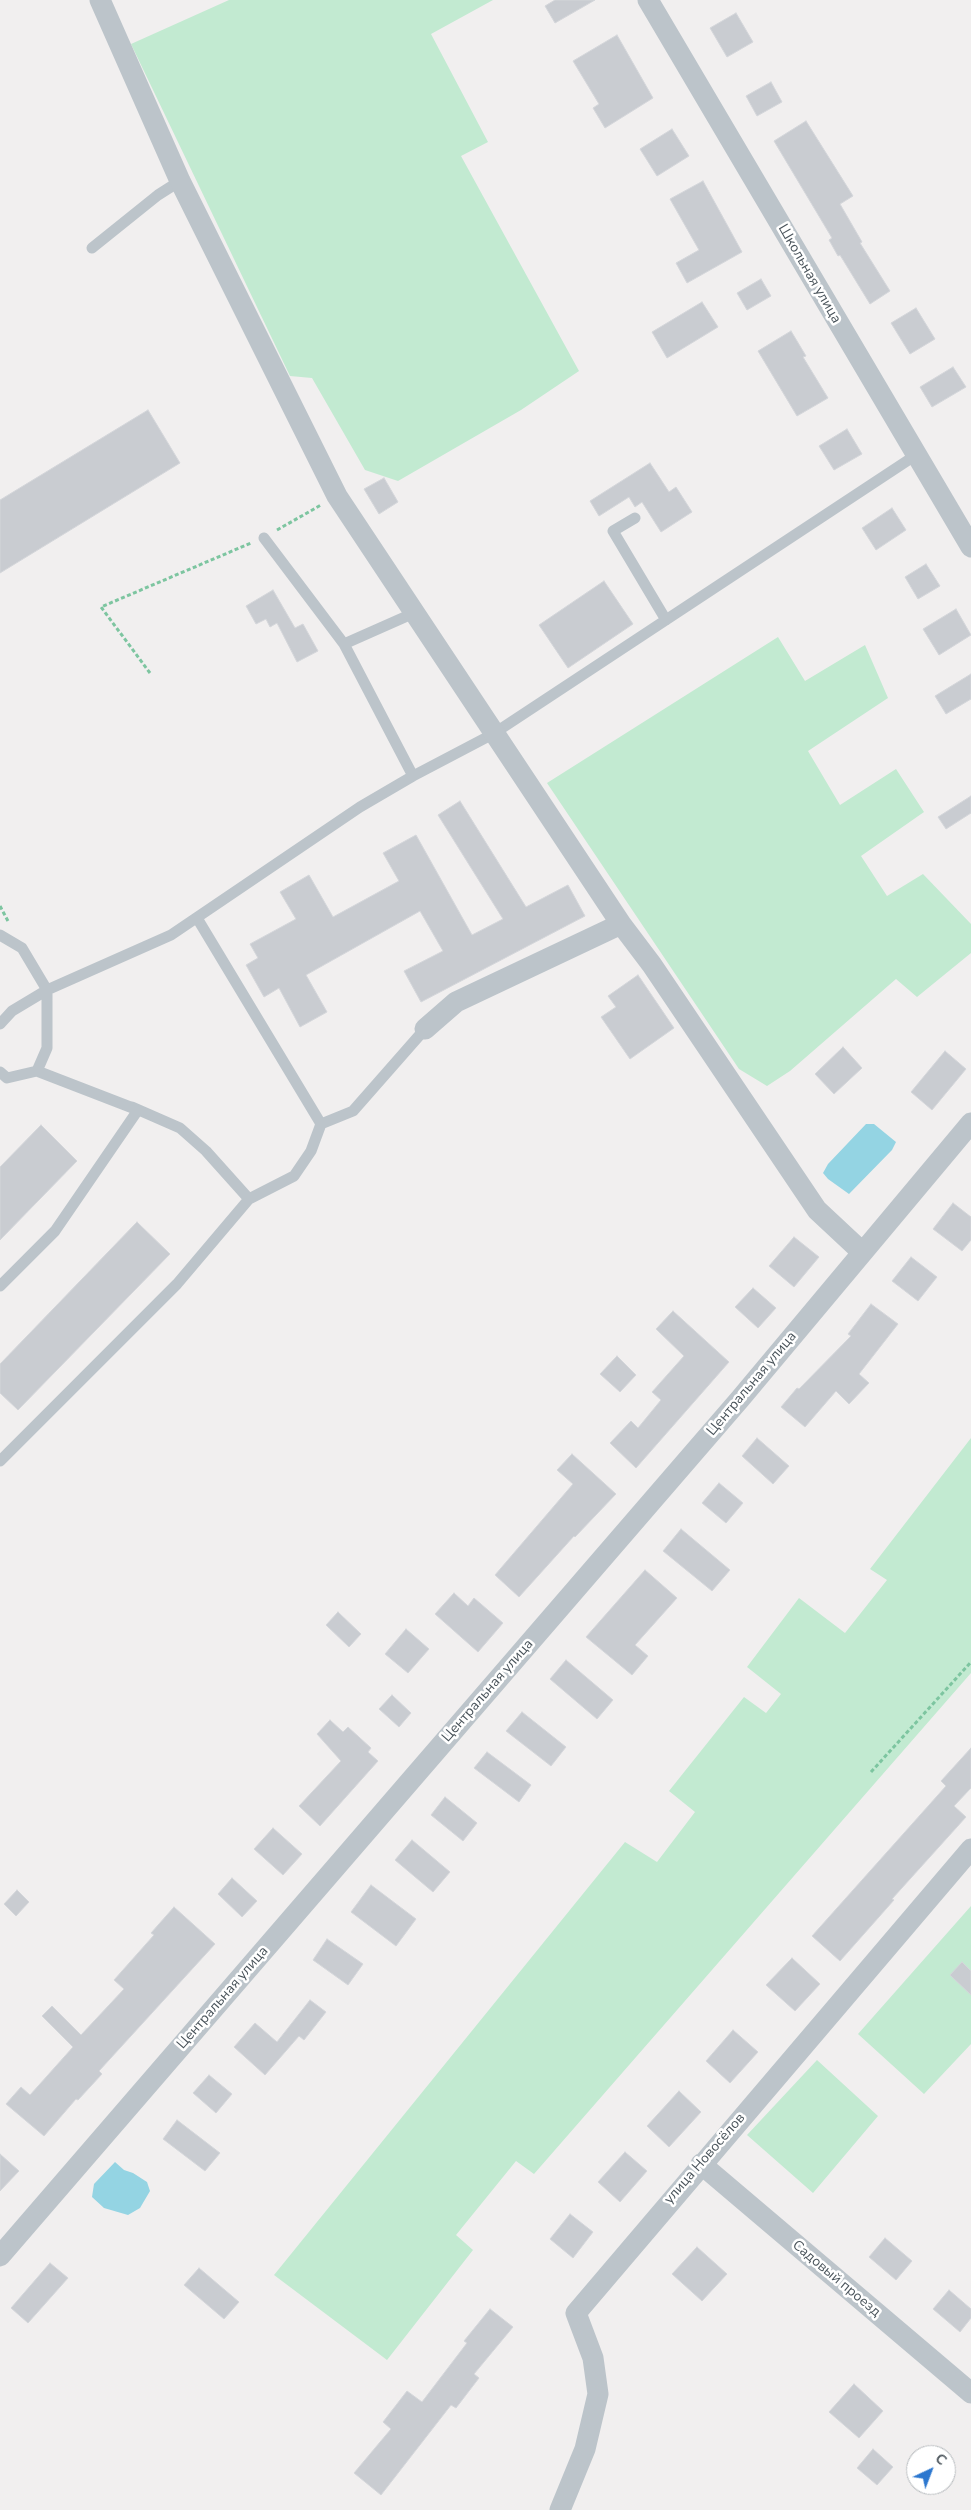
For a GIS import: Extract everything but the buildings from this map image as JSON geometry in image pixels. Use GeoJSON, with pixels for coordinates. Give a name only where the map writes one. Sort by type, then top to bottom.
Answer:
{"type":"FeatureCollection","features":[{"type":"Feature","properties":{"kind":"street"},"geometry":{"type":"LineString","coordinates":[[100,0],[180,181],[337,496],[620,924],[652,965],[817,1210],[862,1252]]}},
{"type":"Feature","properties":{"kind":"street","name":"Школьная улица"},"geometry":{"type":"LineString","coordinates":[[648,0],[971,548]]}},
{"type":"Feature","properties":{"kind":"street"},"geometry":{"type":"LineString","coordinates":[[425,1029],[456,1002],[620,924]]}},
{"type":"Feature","properties":{"kind":"street","name":"Центральная улица"},"geometry":{"type":"LineString","coordinates":[[0,2256],[733,1407],[971,1123]]}},
{"type":"Feature","properties":{"kind":"street","name":"улица Новосёлов"},"geometry":{"type":"LineString","coordinates":[[560,2510],[585,2449],[598,2394],[593,2358],[576,2313],[971,1849]]}},
{"type":"Feature","properties":{"kind":"street","name":"Садовый проезд"},"geometry":{"type":"LineString","coordinates":[[701,2164],[971,2393]]}},
{"type":"Feature","properties":{"kind":"lane"},"geometry":{"type":"LineString","coordinates":[[92,248],[158,195],[180,181]]}},
{"type":"Feature","properties":{"kind":"lane"},"geometry":{"type":"LineString","coordinates":[[0,1024],[12,1011],[47,990],[171,935],[360,807],[412,776],[493,734],[916,455]]}},
{"type":"Feature","properties":{"kind":"lane"},"geometry":{"type":"LineString","coordinates":[[635,518],[613,531],[666,620]]}},
{"type":"Feature","properties":{"kind":"lane"},"geometry":{"type":"LineString","coordinates":[[264,538],[344,644],[412,776]]}},
{"type":"Feature","properties":{"kind":"lane"},"geometry":{"type":"LineString","coordinates":[[344,644],[414,613]]}},
{"type":"Feature","properties":{"kind":"lane"},"geometry":{"type":"LineString","coordinates":[[196,918],[321,1124]]}},
{"type":"Feature","properties":{"kind":"lane"},"geometry":{"type":"LineString","coordinates":[[0,935],[22,948],[47,990],[47,1048],[37,1071]]}},
{"type":"Feature","properties":{"kind":"lane"},"geometry":{"type":"LineString","coordinates":[[0,1461],[177,1284],[249,1199],[294,1176],[311,1151],[321,1124],[353,1111],[425,1029]]}},
{"type":"Feature","properties":{"kind":"lane"},"geometry":{"type":"LineString","coordinates":[[0,1072],[7,1078],[37,1071],[180,1128],[206,1152],[249,1199]]}},
{"type":"Feature","properties":{"kind":"lane"},"geometry":{"type":"LineString","coordinates":[[0,1286],[56,1231],[138,1110]]}},
{"type":"Feature","properties":{"kind":"path"},"geometry":{"type":"LineString","coordinates":[[150,673],[100,607],[264,538],[337,496]]}},
{"type":"Feature","properties":{"kind":"path"},"geometry":{"type":"LineString","coordinates":[[871,1772],[971,1662]]}},
{"type":"Feature","properties":{"kind":"green space"},"geometry":{"type":"Polygon","coordinates":[[[229,0],[493,0],[431,34],[488,142],[461,156],[579,371],[521,410],[398,481],[365,470],[312,378],[290,376],[131,44],[229,0]]]}},
{"type":"Feature","properties":{"kind":"green space"},"geometry":{"type":"Polygon","coordinates":[[[778,637],[805,681],[865,645],[888,698],[808,751],[840,805],[896,769],[924,812],[861,856],[887,896],[923,874],[971,924],[971,953],[917,997],[896,979],[790,1071],[767,1086],[739,1069],[547,783],[778,637]]]}},
{"type":"Feature","properties":{"kind":"green space"},"geometry":{"type":"Polygon","coordinates":[[[971,1438],[971,1673],[534,2174],[516,2161],[456,2235],[473,2250],[387,2360],[274,2275],[625,1842],[657,1862],[695,1812],[669,1791],[744,1697],[766,1713],[781,1694],[747,1667],[799,1598],[845,1633],[887,1580],[870,1569],[971,1438]]]}},
{"type":"Feature","properties":{"kind":"green space"},"geometry":{"type":"Polygon","coordinates":[[[971,1906],[971,2044],[924,2094],[858,2034],[971,1906]]]}},
{"type":"Feature","properties":{"kind":"green space"},"geometry":{"type":"Polygon","coordinates":[[[817,2060],[878,2116],[813,2193],[747,2135],[817,2060]]]}},
{"type":"Feature","properties":{"kind":"water"},"geometry":{"type":"Polygon","coordinates":[[[866,1124],[874,1124],[896,1142],[892,1150],[849,1194],[828,1179],[823,1173],[828,1164],[866,1124]]]}},
{"type":"Feature","properties":{"kind":"water"},"geometry":{"type":"Polygon","coordinates":[[[115,2162],[124,2170],[133,2173],[147,2182],[150,2191],[140,2208],[128,2215],[104,2208],[92,2197],[94,2184],[115,2162]]]}}]}
